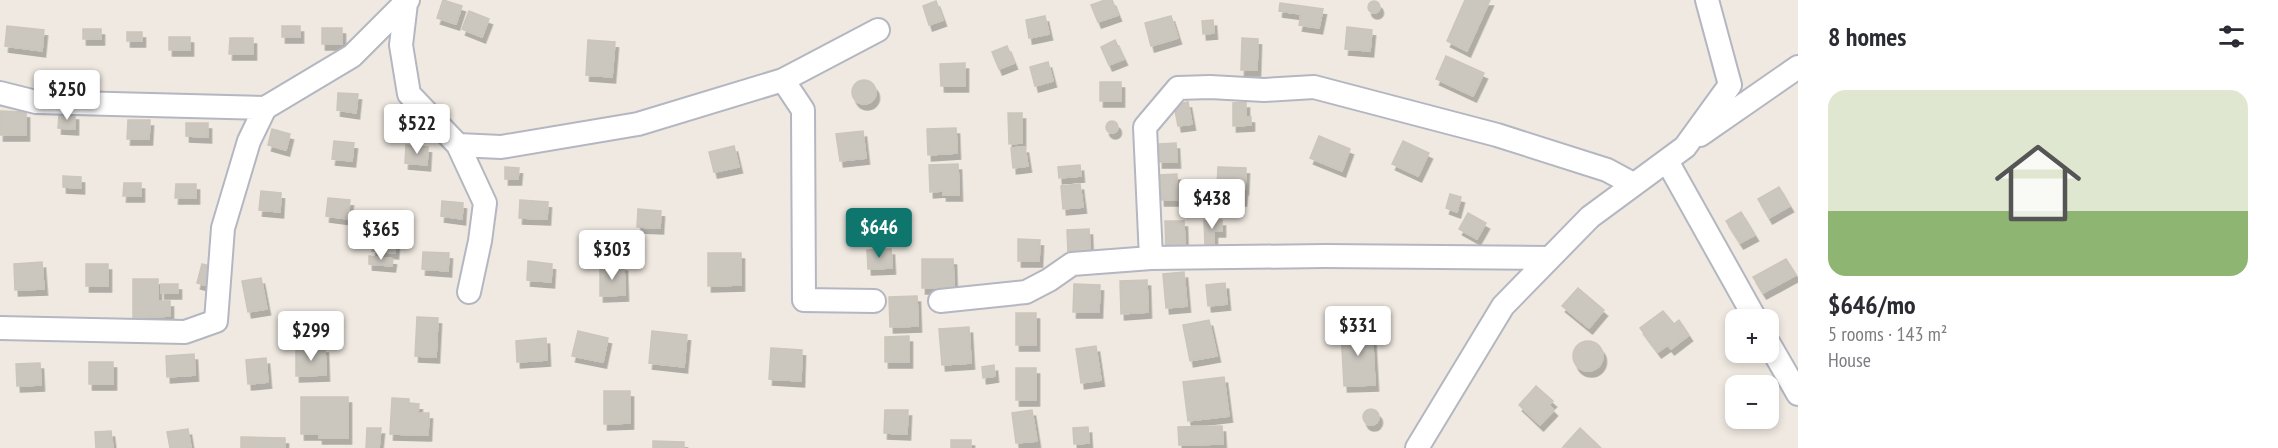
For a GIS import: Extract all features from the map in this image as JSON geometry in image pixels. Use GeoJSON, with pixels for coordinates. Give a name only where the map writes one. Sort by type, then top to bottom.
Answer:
{"type":"FeatureCollection","features":[{"type":"Feature","properties":{"kind":"street"},"geometry":{"type":"LineString","coordinates":[[1687,144],[1730,85],[1707,0]]}},
{"type":"Feature","properties":{"kind":"street"},"geometry":{"type":"LineString","coordinates":[[0,93],[36,102],[265,108],[352,56],[407,2]]}},
{"type":"Feature","properties":{"kind":"street"},"geometry":{"type":"LineString","coordinates":[[407,2],[401,45],[409,94],[458,145],[486,203],[469,292]]}},
{"type":"Feature","properties":{"kind":"street"},"geometry":{"type":"LineString","coordinates":[[458,145],[501,147],[638,124],[783,80],[878,30]]}},
{"type":"Feature","properties":{"kind":"street"},"geometry":{"type":"LineString","coordinates":[[1417,448],[1503,306],[1590,217],[1687,144],[1798,68]]}},
{"type":"Feature","properties":{"kind":"street"},"geometry":{"type":"LineString","coordinates":[[783,80],[803,110],[804,300],[874,302]]}},
{"type":"Feature","properties":{"kind":"street"},"geometry":{"type":"LineString","coordinates":[[1151,258],[1145,127],[1178,88],[1264,90],[1314,87],[1497,135],[1607,170],[1633,184]]}},
{"type":"Feature","properties":{"kind":"street"},"geometry":{"type":"LineString","coordinates":[[0,328],[186,332],[216,321],[223,228],[249,141],[265,108]]}},
{"type":"Feature","properties":{"kind":"street"},"geometry":{"type":"LineString","coordinates":[[1666,161],[1750,309]]}},
{"type":"Feature","properties":{"kind":"street"},"geometry":{"type":"LineString","coordinates":[[940,301],[1026,292],[1072,264],[1151,258],[1337,256],[1549,258]]}},
{"type":"Feature","properties":{"kind":"street"},"geometry":{"type":"LineString","coordinates":[[1779,361],[1798,394]]}},
{"type":"Feature","properties":{"kind":"building"},"geometry":{"type":"Polygon","coordinates":[[[443,0],[462,6],[456,24],[437,18],[443,0]]]}},
{"type":"Feature","properties":{"kind":"building"},"geometry":{"type":"Polygon","coordinates":[[[1112,0],[1118,15],[1098,22],[1091,5],[1112,0]]]}},
{"type":"Feature","properties":{"kind":"building"},"geometry":{"type":"Polygon","coordinates":[[[1465,0],[1490,0],[1467,51],[1447,41],[1465,0]]]}},
{"type":"Feature","properties":{"kind":"building"},"geometry":{"type":"Polygon","coordinates":[[[936,1],[943,20],[929,25],[923,6],[936,1]]]}},
{"type":"Feature","properties":{"kind":"building"},"geometry":{"type":"Polygon","coordinates":[[[1376,1],[1380,7],[1376,13],[1372,13],[1368,5],[1376,1]]]}},
{"type":"Feature","properties":{"kind":"building"},"geometry":{"type":"Polygon","coordinates":[[[1280,3],[1323,9],[1319,28],[1299,25],[1301,14],[1279,11],[1280,3]]]}},
{"type":"Feature","properties":{"kind":"building"},"geometry":{"type":"Polygon","coordinates":[[[469,11],[489,19],[482,37],[462,29],[469,11]]]}},
{"type":"Feature","properties":{"kind":"building"},"geometry":{"type":"Polygon","coordinates":[[[1045,16],[1049,34],[1029,38],[1026,20],[1045,16]]]}},
{"type":"Feature","properties":{"kind":"building"},"geometry":{"type":"Polygon","coordinates":[[[1171,16],[1178,38],[1151,46],[1145,23],[1171,16]]]}},
{"type":"Feature","properties":{"kind":"building"},"geometry":{"type":"Polygon","coordinates":[[[1213,20],[1214,33],[1203,34],[1202,21],[1213,20]]]}},
{"type":"Feature","properties":{"kind":"building"},"geometry":{"type":"Polygon","coordinates":[[[7,26],[44,30],[42,51],[5,46],[7,26]]]}},
{"type":"Feature","properties":{"kind":"building"},"geometry":{"type":"Polygon","coordinates":[[[282,26],[300,26],[300,37],[282,37],[282,26]]]}},
{"type":"Feature","properties":{"kind":"building"},"geometry":{"type":"Polygon","coordinates":[[[1347,27],[1372,30],[1370,51],[1345,49],[1347,27]]]}},
{"type":"Feature","properties":{"kind":"building"},"geometry":{"type":"Polygon","coordinates":[[[322,28],[342,28],[342,44],[322,44],[322,28]]]}},
{"type":"Feature","properties":{"kind":"building"},"geometry":{"type":"Polygon","coordinates":[[[83,29],[101,29],[101,39],[83,39],[83,29]]]}},
{"type":"Feature","properties":{"kind":"building"},"geometry":{"type":"Polygon","coordinates":[[[127,32],[142,32],[142,41],[127,41],[127,32]]]}},
{"type":"Feature","properties":{"kind":"building"},"geometry":{"type":"Polygon","coordinates":[[[169,37],[190,37],[190,50],[169,50],[169,37]]]}},
{"type":"Feature","properties":{"kind":"building"},"geometry":{"type":"Polygon","coordinates":[[[230,38],[253,38],[253,54],[229,54],[230,38]]]}},
{"type":"Feature","properties":{"kind":"building"},"geometry":{"type":"Polygon","coordinates":[[[1242,38],[1258,39],[1257,70],[1241,70],[1242,38]]]}},
{"type":"Feature","properties":{"kind":"building"},"geometry":{"type":"Polygon","coordinates":[[[588,40],[615,42],[612,77],[586,75],[588,40]]]}},
{"type":"Feature","properties":{"kind":"building"},"geometry":{"type":"Polygon","coordinates":[[[1115,40],[1124,59],[1109,65],[1101,47],[1115,40]]]}},
{"type":"Feature","properties":{"kind":"building"},"geometry":{"type":"Polygon","coordinates":[[[1007,46],[1014,63],[999,69],[992,52],[1007,46]]]}},
{"type":"Feature","properties":{"kind":"building"},"geometry":{"type":"Polygon","coordinates":[[[1446,56],[1484,73],[1473,96],[1436,79],[1446,56]]]}},
{"type":"Feature","properties":{"kind":"building"},"geometry":{"type":"Polygon","coordinates":[[[1048,62],[1053,81],[1035,86],[1030,67],[1048,62]]]}},
{"type":"Feature","properties":{"kind":"building"},"geometry":{"type":"Polygon","coordinates":[[[965,63],[965,86],[941,86],[940,64],[965,63]]]}},
{"type":"Feature","properties":{"kind":"building"},"geometry":{"type":"Polygon","coordinates":[[[68,77],[81,78],[81,89],[68,89],[68,77]]]}},
{"type":"Feature","properties":{"kind":"building"},"geometry":{"type":"Polygon","coordinates":[[[864,80],[873,83],[876,92],[873,101],[864,104],[855,101],[852,92],[855,83],[864,80]]]}},
{"type":"Feature","properties":{"kind":"building"},"geometry":{"type":"Polygon","coordinates":[[[1100,82],[1121,82],[1121,101],[1100,101],[1100,82]]]}},
{"type":"Feature","properties":{"kind":"building"},"geometry":{"type":"Polygon","coordinates":[[[338,93],[358,94],[356,113],[337,110],[338,93]]]}},
{"type":"Feature","properties":{"kind":"building"},"geometry":{"type":"Polygon","coordinates":[[[1188,102],[1192,124],[1178,126],[1174,105],[1188,102]]]}},
{"type":"Feature","properties":{"kind":"building"},"geometry":{"type":"Polygon","coordinates":[[[1246,102],[1246,117],[1251,117],[1251,125],[1233,126],[1233,103],[1246,102]]]}},
{"type":"Feature","properties":{"kind":"building"},"geometry":{"type":"Polygon","coordinates":[[[0,111],[26,112],[26,135],[0,135],[0,111]]]}},
{"type":"Feature","properties":{"kind":"building"},"geometry":{"type":"Polygon","coordinates":[[[1008,113],[1022,113],[1022,143],[1009,144],[1008,113]]]}},
{"type":"Feature","properties":{"kind":"building"},"geometry":{"type":"Polygon","coordinates":[[[59,114],[75,114],[75,129],[58,128],[59,114]]]}},
{"type":"Feature","properties":{"kind":"building"},"geometry":{"type":"Polygon","coordinates":[[[128,120],[150,120],[149,139],[127,139],[128,120]]]}},
{"type":"Feature","properties":{"kind":"building"},"geometry":{"type":"Polygon","coordinates":[[[1114,121],[1118,127],[1114,133],[1110,133],[1106,125],[1114,121]]]}},
{"type":"Feature","properties":{"kind":"building"},"geometry":{"type":"Polygon","coordinates":[[[186,123],[208,123],[208,137],[186,136],[186,123]]]}},
{"type":"Feature","properties":{"kind":"building"},"geometry":{"type":"Polygon","coordinates":[[[956,128],[957,153],[928,155],[927,129],[956,128]]]}},
{"type":"Feature","properties":{"kind":"building"},"geometry":{"type":"Polygon","coordinates":[[[272,129],[290,134],[286,150],[268,145],[272,129]]]}},
{"type":"Feature","properties":{"kind":"building"},"geometry":{"type":"Polygon","coordinates":[[[863,131],[866,158],[840,161],[836,134],[863,131]]]}},
{"type":"Feature","properties":{"kind":"building"},"geometry":{"type":"Polygon","coordinates":[[[1319,136],[1350,149],[1342,171],[1310,158],[1319,136]]]}},
{"type":"Feature","properties":{"kind":"building"},"geometry":{"type":"Polygon","coordinates":[[[334,141],[354,143],[352,161],[332,159],[334,141]]]}},
{"type":"Feature","properties":{"kind":"building"},"geometry":{"type":"Polygon","coordinates":[[[1403,141],[1429,153],[1418,176],[1392,164],[1403,141]]]}},
{"type":"Feature","properties":{"kind":"building"},"geometry":{"type":"Polygon","coordinates":[[[1176,143],[1177,162],[1159,162],[1159,144],[1176,143]]]}},
{"type":"Feature","properties":{"kind":"building"},"geometry":{"type":"Polygon","coordinates":[[[406,145],[428,147],[427,165],[405,163],[406,145]]]}},
{"type":"Feature","properties":{"kind":"building"},"geometry":{"type":"Polygon","coordinates":[[[734,146],[739,167],[714,172],[709,152],[734,146]]]}},
{"type":"Feature","properties":{"kind":"building"},"geometry":{"type":"Polygon","coordinates":[[[1025,147],[1028,166],[1013,168],[1011,148],[1025,147]]]}},
{"type":"Feature","properties":{"kind":"building"},"geometry":{"type":"Polygon","coordinates":[[[958,164],[959,195],[943,195],[943,191],[930,192],[929,165],[958,164]]]}},
{"type":"Feature","properties":{"kind":"building"},"geometry":{"type":"Polygon","coordinates":[[[1080,165],[1081,176],[1059,178],[1058,167],[1080,165]]]}},
{"type":"Feature","properties":{"kind":"building"},"geometry":{"type":"Polygon","coordinates":[[[505,167],[519,168],[518,179],[505,179],[505,167]]]}},
{"type":"Feature","properties":{"kind":"building"},"geometry":{"type":"Polygon","coordinates":[[[1218,167],[1246,168],[1245,189],[1217,188],[1218,167]]]}},
{"type":"Feature","properties":{"kind":"building"},"geometry":{"type":"Polygon","coordinates":[[[1177,174],[1177,200],[1161,200],[1160,175],[1177,174]]]}},
{"type":"Feature","properties":{"kind":"building"},"geometry":{"type":"Polygon","coordinates":[[[63,176],[81,177],[81,188],[63,187],[63,176]]]}},
{"type":"Feature","properties":{"kind":"building"},"geometry":{"type":"Polygon","coordinates":[[[124,183],[141,183],[141,196],[123,196],[124,183]]]}},
{"type":"Feature","properties":{"kind":"building"},"geometry":{"type":"Polygon","coordinates":[[[176,184],[196,184],[196,198],[175,198],[176,184]]]}},
{"type":"Feature","properties":{"kind":"building"},"geometry":{"type":"Polygon","coordinates":[[[1080,184],[1083,207],[1063,209],[1061,186],[1080,184]]]}},
{"type":"Feature","properties":{"kind":"building"},"geometry":{"type":"Polygon","coordinates":[[[1779,187],[1790,206],[1769,218],[1758,199],[1779,187]]]}},
{"type":"Feature","properties":{"kind":"building"},"geometry":{"type":"Polygon","coordinates":[[[1218,190],[1244,190],[1243,200],[1218,200],[1218,190]]]}},
{"type":"Feature","properties":{"kind":"building"},"geometry":{"type":"Polygon","coordinates":[[[261,191],[281,193],[280,212],[259,210],[261,191]]]}},
{"type":"Feature","properties":{"kind":"building"},"geometry":{"type":"Polygon","coordinates":[[[1450,194],[1461,197],[1457,212],[1446,208],[1450,194]]]}},
{"type":"Feature","properties":{"kind":"building"},"geometry":{"type":"Polygon","coordinates":[[[328,198],[350,200],[348,219],[326,216],[328,198]]]}},
{"type":"Feature","properties":{"kind":"building"},"geometry":{"type":"Polygon","coordinates":[[[520,200],[548,202],[547,219],[519,218],[520,200]]]}},
{"type":"Feature","properties":{"kind":"building"},"geometry":{"type":"Polygon","coordinates":[[[442,201],[463,203],[462,219],[441,216],[442,201]]]}},
{"type":"Feature","properties":{"kind":"building"},"geometry":{"type":"Polygon","coordinates":[[[638,209],[661,211],[660,228],[637,227],[638,209]]]}},
{"type":"Feature","properties":{"kind":"building"},"geometry":{"type":"Polygon","coordinates":[[[1741,212],[1755,235],[1740,243],[1726,221],[1741,212]]]}},
{"type":"Feature","properties":{"kind":"building"},"geometry":{"type":"Polygon","coordinates":[[[1468,213],[1486,223],[1477,239],[1459,229],[1468,213]]]}},
{"type":"Feature","properties":{"kind":"building"},"geometry":{"type":"Polygon","coordinates":[[[375,215],[398,217],[395,253],[372,251],[375,215]]]}},
{"type":"Feature","properties":{"kind":"building"},"geometry":{"type":"Polygon","coordinates":[[[1222,220],[1222,231],[1214,231],[1214,244],[1205,244],[1204,221],[1222,220]]]}},
{"type":"Feature","properties":{"kind":"building"},"geometry":{"type":"Polygon","coordinates":[[[1165,221],[1184,221],[1185,251],[1166,252],[1165,221]]]}},
{"type":"Feature","properties":{"kind":"building"},"geometry":{"type":"Polygon","coordinates":[[[1089,229],[1090,251],[1068,252],[1067,230],[1089,229]]]}},
{"type":"Feature","properties":{"kind":"building"},"geometry":{"type":"Polygon","coordinates":[[[1018,239],[1040,240],[1039,261],[1018,261],[1018,239]]]}},
{"type":"Feature","properties":{"kind":"building"},"geometry":{"type":"Polygon","coordinates":[[[891,249],[892,268],[868,269],[867,250],[891,249]]]}},
{"type":"Feature","properties":{"kind":"building"},"geometry":{"type":"Polygon","coordinates":[[[423,252],[449,253],[448,271],[422,269],[423,252]]]}},
{"type":"Feature","properties":{"kind":"building"},"geometry":{"type":"Polygon","coordinates":[[[708,253],[741,253],[741,285],[708,286],[708,253]]]}},
{"type":"Feature","properties":{"kind":"building"},"geometry":{"type":"Polygon","coordinates":[[[369,256],[393,259],[392,266],[369,264],[369,256]]]}},
{"type":"Feature","properties":{"kind":"building"},"geometry":{"type":"Polygon","coordinates":[[[922,259],[953,259],[954,288],[922,288],[922,259]]]}},
{"type":"Feature","properties":{"kind":"building"},"geometry":{"type":"Polygon","coordinates":[[[1786,259],[1796,275],[1763,293],[1753,277],[1786,259]]]}},
{"type":"Feature","properties":{"kind":"building"},"geometry":{"type":"Polygon","coordinates":[[[528,261],[552,264],[551,282],[527,280],[528,261]]]}},
{"type":"Feature","properties":{"kind":"building"},"geometry":{"type":"Polygon","coordinates":[[[42,262],[44,289],[15,290],[14,264],[42,262]]]}},
{"type":"Feature","properties":{"kind":"building"},"geometry":{"type":"Polygon","coordinates":[[[86,264],[108,264],[108,286],[86,286],[86,264]]]}},
{"type":"Feature","properties":{"kind":"building"},"geometry":{"type":"Polygon","coordinates":[[[202,264],[214,267],[209,286],[197,283],[202,264]]]}},
{"type":"Feature","properties":{"kind":"building"},"geometry":{"type":"Polygon","coordinates":[[[624,265],[625,295],[600,296],[600,266],[624,265]]]}},
{"type":"Feature","properties":{"kind":"building"},"geometry":{"type":"Polygon","coordinates":[[[1184,272],[1187,306],[1166,308],[1163,274],[1184,272]]]}},
{"type":"Feature","properties":{"kind":"building"},"geometry":{"type":"Polygon","coordinates":[[[261,278],[267,309],[248,312],[242,281],[261,278]]]}},
{"type":"Feature","properties":{"kind":"building"},"geometry":{"type":"Polygon","coordinates":[[[133,279],[158,279],[158,301],[170,301],[170,316],[133,318],[133,279]]]}},
{"type":"Feature","properties":{"kind":"building"},"geometry":{"type":"Polygon","coordinates":[[[1147,280],[1148,312],[1121,314],[1120,281],[1147,280]]]}},
{"type":"Feature","properties":{"kind":"building"},"geometry":{"type":"Polygon","coordinates":[[[1225,283],[1227,304],[1208,306],[1206,285],[1225,283]]]}},
{"type":"Feature","properties":{"kind":"building"},"geometry":{"type":"Polygon","coordinates":[[[161,284],[178,284],[178,293],[161,293],[161,284]]]}},
{"type":"Feature","properties":{"kind":"building"},"geometry":{"type":"Polygon","coordinates":[[[1074,284],[1100,285],[1099,312],[1073,312],[1074,284]]]}},
{"type":"Feature","properties":{"kind":"building"},"geometry":{"type":"Polygon","coordinates":[[[1578,288],[1604,310],[1589,328],[1562,306],[1578,288]]]}},
{"type":"Feature","properties":{"kind":"building"},"geometry":{"type":"Polygon","coordinates":[[[917,296],[918,326],[890,327],[889,297],[917,296]]]}},
{"type":"Feature","properties":{"kind":"building"},"geometry":{"type":"Polygon","coordinates":[[[1663,311],[1674,324],[1679,320],[1689,335],[1671,349],[1668,345],[1658,352],[1640,328],[1663,311]]]}},
{"type":"Feature","properties":{"kind":"building"},"geometry":{"type":"Polygon","coordinates":[[[1016,313],[1036,313],[1036,345],[1016,345],[1016,313]]]}},
{"type":"Feature","properties":{"kind":"building"},"geometry":{"type":"Polygon","coordinates":[[[417,317],[438,318],[436,357],[415,356],[417,317]]]}},
{"type":"Feature","properties":{"kind":"building"},"geometry":{"type":"Polygon","coordinates":[[[1209,320],[1217,356],[1190,361],[1183,325],[1209,320]]]}},
{"type":"Feature","properties":{"kind":"building"},"geometry":{"type":"Polygon","coordinates":[[[969,327],[971,363],[942,365],[939,329],[969,327]]]}},
{"type":"Feature","properties":{"kind":"building"},"geometry":{"type":"Polygon","coordinates":[[[1372,328],[1375,385],[1344,386],[1341,330],[1372,328]]]}},
{"type":"Feature","properties":{"kind":"building"},"geometry":{"type":"Polygon","coordinates":[[[578,331],[608,338],[603,362],[572,356],[578,331]]]}},
{"type":"Feature","properties":{"kind":"building"},"geometry":{"type":"Polygon","coordinates":[[[652,331],[687,335],[684,367],[649,363],[652,331]]]}},
{"type":"Feature","properties":{"kind":"building"},"geometry":{"type":"Polygon","coordinates":[[[909,336],[909,362],[885,362],[885,337],[909,336]]]}},
{"type":"Feature","properties":{"kind":"building"},"geometry":{"type":"Polygon","coordinates":[[[546,338],[547,360],[517,362],[516,341],[546,338]]]}},
{"type":"Feature","properties":{"kind":"building"},"geometry":{"type":"Polygon","coordinates":[[[1588,341],[1594,342],[1602,350],[1602,362],[1594,370],[1588,371],[1582,370],[1574,362],[1573,356],[1574,350],[1582,342],[1588,341]]]}},
{"type":"Feature","properties":{"kind":"building"},"geometry":{"type":"Polygon","coordinates":[[[1096,346],[1101,380],[1081,383],[1076,349],[1096,346]]]}},
{"type":"Feature","properties":{"kind":"building"},"geometry":{"type":"Polygon","coordinates":[[[325,347],[326,375],[296,376],[296,348],[325,347]]]}},
{"type":"Feature","properties":{"kind":"building"},"geometry":{"type":"Polygon","coordinates":[[[771,348],[802,350],[801,381],[769,379],[771,348]]]}},
{"type":"Feature","properties":{"kind":"building"},"geometry":{"type":"Polygon","coordinates":[[[194,354],[195,375],[167,377],[166,356],[194,354]]]}},
{"type":"Feature","properties":{"kind":"building"},"geometry":{"type":"Polygon","coordinates":[[[266,358],[268,382],[248,384],[246,360],[266,358]]]}},
{"type":"Feature","properties":{"kind":"building"},"geometry":{"type":"Polygon","coordinates":[[[89,362],[113,362],[113,384],[89,384],[89,362]]]}},
{"type":"Feature","properties":{"kind":"building"},"geometry":{"type":"Polygon","coordinates":[[[40,363],[41,385],[17,386],[16,364],[40,363]]]}},
{"type":"Feature","properties":{"kind":"building"},"geometry":{"type":"Polygon","coordinates":[[[994,365],[995,376],[983,378],[982,367],[994,365]]]}},
{"type":"Feature","properties":{"kind":"building"},"geometry":{"type":"Polygon","coordinates":[[[1016,368],[1036,368],[1036,400],[1016,400],[1016,368]]]}},
{"type":"Feature","properties":{"kind":"building"},"geometry":{"type":"Polygon","coordinates":[[[1224,377],[1229,416],[1188,421],[1183,382],[1224,377]]]}},
{"type":"Feature","properties":{"kind":"building"},"geometry":{"type":"Polygon","coordinates":[[[1536,386],[1553,401],[1549,405],[1554,410],[1540,425],[1519,405],[1536,386]]]}},
{"type":"Feature","properties":{"kind":"building"},"geometry":{"type":"Polygon","coordinates":[[[604,391],[630,391],[630,423],[604,424],[604,391]]]}},
{"type":"Feature","properties":{"kind":"building"},"geometry":{"type":"Polygon","coordinates":[[[301,397],[348,397],[348,438],[319,438],[319,434],[301,434],[301,397]]]}},
{"type":"Feature","properties":{"kind":"building"},"geometry":{"type":"Polygon","coordinates":[[[392,398],[409,399],[409,403],[419,404],[418,413],[429,413],[428,435],[390,434],[392,398]]]}},
{"type":"Feature","properties":{"kind":"building"},"geometry":{"type":"Polygon","coordinates":[[[1368,409],[1374,409],[1379,417],[1377,423],[1368,425],[1363,420],[1363,414],[1368,409]]]}},
{"type":"Feature","properties":{"kind":"building"},"geometry":{"type":"Polygon","coordinates":[[[885,410],[908,410],[907,434],[884,433],[885,410]]]}},
{"type":"Feature","properties":{"kind":"building"},"geometry":{"type":"Polygon","coordinates":[[[1032,410],[1037,441],[1016,443],[1012,413],[1032,410]]]}},
{"type":"Feature","properties":{"kind":"building"},"geometry":{"type":"Polygon","coordinates":[[[1222,426],[1223,444],[1179,445],[1178,427],[1222,426]]]}},
{"type":"Feature","properties":{"kind":"building"},"geometry":{"type":"Polygon","coordinates":[[[1088,427],[1089,443],[1074,444],[1073,428],[1088,427]]]}},
{"type":"Feature","properties":{"kind":"building"},"geometry":{"type":"Polygon","coordinates":[[[367,428],[381,428],[379,448],[366,448],[367,428]]]}},
{"type":"Feature","properties":{"kind":"building"},"geometry":{"type":"Polygon","coordinates":[[[1580,428],[1601,448],[1563,447],[1580,428]]]}},
{"type":"Feature","properties":{"kind":"building"},"geometry":{"type":"Polygon","coordinates":[[[188,429],[191,448],[170,448],[167,432],[188,429]]]}},
{"type":"Feature","properties":{"kind":"building"},"geometry":{"type":"Polygon","coordinates":[[[111,431],[113,448],[96,448],[95,432],[111,431]]]}},
{"type":"Feature","properties":{"kind":"building"},"geometry":{"type":"Polygon","coordinates":[[[241,437],[285,438],[285,448],[241,448],[241,437]]]}},
{"type":"Feature","properties":{"kind":"building"},"geometry":{"type":"Polygon","coordinates":[[[951,440],[971,440],[971,448],[951,448],[951,440]]]}},
{"type":"Feature","properties":{"kind":"building"},"geometry":{"type":"Polygon","coordinates":[[[653,441],[684,442],[684,448],[653,448],[653,441]]]}}]}
